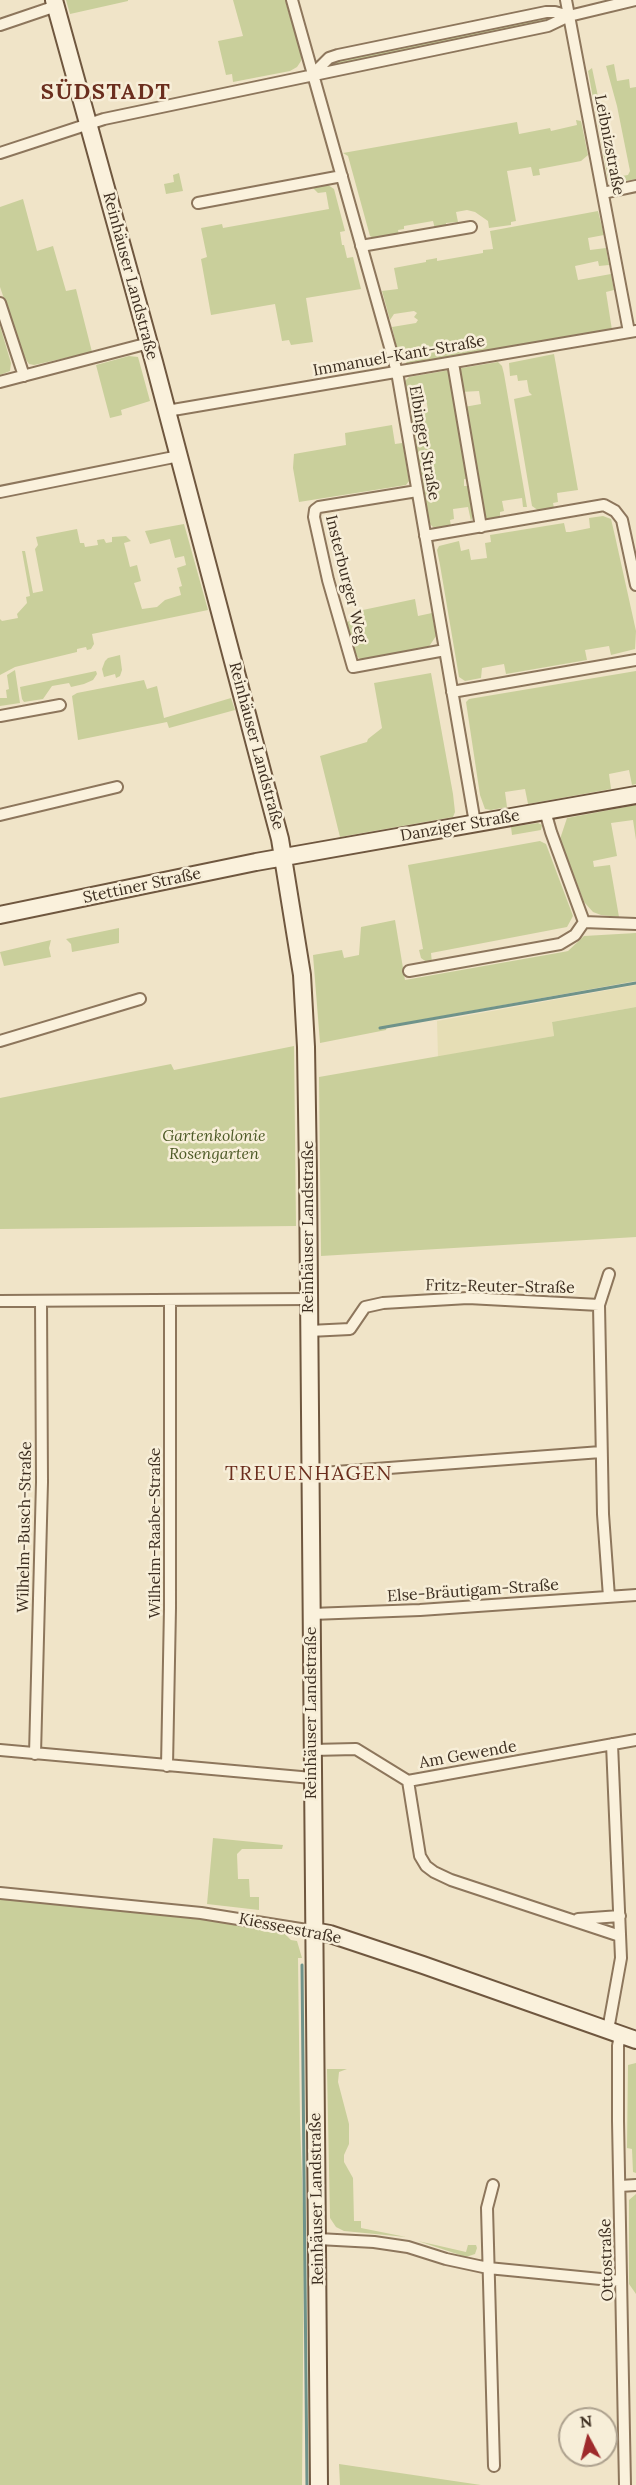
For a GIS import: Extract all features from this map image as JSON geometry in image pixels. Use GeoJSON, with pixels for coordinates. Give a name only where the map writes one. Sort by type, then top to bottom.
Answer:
{"type":"FeatureCollection","features":[{"type":"Feature","properties":{"kind":"main road","name":"Reinhäuser Landstraße"},"geometry":{"type":"LineString","coordinates":[[55,3],[167,411],[284,857],[303,995],[309,1331],[319,2485]]}},
{"type":"Feature","properties":{"kind":"main road","name":"Danziger Straße"},"geometry":{"type":"LineString","coordinates":[[284,857],[636,795]]}},
{"type":"Feature","properties":{"kind":"main road","name":"Stettiner Straße"},"geometry":{"type":"LineString","coordinates":[[0,915],[284,857]]}},
{"type":"Feature","properties":{"kind":"main road","name":"Kiesseestraße"},"geometry":{"type":"LineString","coordinates":[[314,1931],[330,1934],[412,1961],[621,2035]]}},
{"type":"Feature","properties":{"kind":"street","name":"Elbinger Straße"},"geometry":{"type":"LineString","coordinates":[[292,0],[397,372],[475,823]]}},
{"type":"Feature","properties":{"kind":"street","name":"Leibnizstraße"},"geometry":{"type":"LineString","coordinates":[[566,0],[603,193],[633,331]]}},
{"type":"Feature","properties":{"kind":"street"},"geometry":{"type":"LineString","coordinates":[[0,153],[88,124],[313,74],[548,26],[569,16],[635,0]]}},
{"type":"Feature","properties":{"kind":"street"},"geometry":{"type":"LineString","coordinates":[[0,26],[55,3]]}},
{"type":"Feature","properties":{"kind":"street"},"geometry":{"type":"LineString","coordinates":[[198,203],[342,176]]}},
{"type":"Feature","properties":{"kind":"street"},"geometry":{"type":"LineString","coordinates":[[603,193],[636,186]]}},
{"type":"Feature","properties":{"kind":"street"},"geometry":{"type":"LineString","coordinates":[[361,246],[471,227]]}},
{"type":"Feature","properties":{"kind":"street"},"geometry":{"type":"LineString","coordinates":[[0,303],[24,376]]}},
{"type":"Feature","properties":{"kind":"street","name":"Immanuel-Kant-Straße"},"geometry":{"type":"LineString","coordinates":[[167,411],[633,331]]}},
{"type":"Feature","properties":{"kind":"street"},"geometry":{"type":"LineString","coordinates":[[0,382],[149,344]]}},
{"type":"Feature","properties":{"kind":"street"},"geometry":{"type":"LineString","coordinates":[[453,363],[481,527]]}},
{"type":"Feature","properties":{"kind":"street"},"geometry":{"type":"LineString","coordinates":[[0,492],[179,456]]}},
{"type":"Feature","properties":{"kind":"street","name":"Insterburger Weg"},"geometry":{"type":"LineString","coordinates":[[417,490],[319,507],[315,510],[314,517],[328,580],[353,667],[445,650]]}},
{"type":"Feature","properties":{"kind":"street"},"geometry":{"type":"LineString","coordinates":[[425,536],[604,505],[615,511],[622,520],[636,585]]}},
{"type":"Feature","properties":{"kind":"street"},"geometry":{"type":"LineString","coordinates":[[452,692],[636,660]]}},
{"type":"Feature","properties":{"kind":"street"},"geometry":{"type":"LineString","coordinates":[[0,716],[60,705]]}},
{"type":"Feature","properties":{"kind":"street"},"geometry":{"type":"LineString","coordinates":[[0,815],[117,787]]}},
{"type":"Feature","properties":{"kind":"street"},"geometry":{"type":"LineString","coordinates":[[545,811],[584,921]]}},
{"type":"Feature","properties":{"kind":"street"},"geometry":{"type":"LineString","coordinates":[[584,921],[636,924]]}},
{"type":"Feature","properties":{"kind":"street"},"geometry":{"type":"LineString","coordinates":[[409,971],[560,944],[575,935],[584,921]]}},
{"type":"Feature","properties":{"kind":"street"},"geometry":{"type":"LineString","coordinates":[[0,1041],[140,999]]}},
{"type":"Feature","properties":{"kind":"street"},"geometry":{"type":"LineString","coordinates":[[609,1274],[599,1305],[603,1528],[609,1598]]}},
{"type":"Feature","properties":{"kind":"street","name":"Fritz-Reuter-Straße"},"geometry":{"type":"LineString","coordinates":[[309,1331],[350,1329],[365,1307],[383,1302],[468,1298],[599,1305]]}},
{"type":"Feature","properties":{"kind":"street"},"geometry":{"type":"LineString","coordinates":[[0,1301],[308,1299]]}},
{"type":"Feature","properties":{"kind":"street","name":"Wilhelm-Raabe-Straße"},"geometry":{"type":"LineString","coordinates":[[167,1766],[171,1562],[170,1300]]}},
{"type":"Feature","properties":{"kind":"street","name":"Wilhelm-Busch-Straße"},"geometry":{"type":"LineString","coordinates":[[35,1754],[42,1482],[41,1301]]}},
{"type":"Feature","properties":{"kind":"street"},"geometry":{"type":"LineString","coordinates":[[309,1474],[601,1452]]}},
{"type":"Feature","properties":{"kind":"street","name":"Else-Bräutigam-Straße"},"geometry":{"type":"LineString","coordinates":[[311,1614],[420,1610],[636,1596]]}},
{"type":"Feature","properties":{"kind":"street","name":"Am Gewende"},"geometry":{"type":"LineString","coordinates":[[312,1750],[356,1749],[408,1781],[636,1740]]}},
{"type":"Feature","properties":{"kind":"street","name":"Ottostraße"},"geometry":{"type":"LineString","coordinates":[[612,1744],[621,1958],[621,2035],[618,2046],[625,2485]]}},
{"type":"Feature","properties":{"kind":"street"},"geometry":{"type":"LineString","coordinates":[[0,1750],[312,1778]]}},
{"type":"Feature","properties":{"kind":"street"},"geometry":{"type":"LineString","coordinates":[[408,1781],[420,1856],[426,1866],[451,1880],[620,1936]]}},
{"type":"Feature","properties":{"kind":"street","name":"Kiesseestraße"},"geometry":{"type":"LineString","coordinates":[[0,1893],[191,1912],[314,1931]]}},
{"type":"Feature","properties":{"kind":"street"},"geometry":{"type":"LineString","coordinates":[[571,1920],[620,1916]]}},
{"type":"Feature","properties":{"kind":"street"},"geometry":{"type":"LineString","coordinates":[[493,2185],[487,2208],[494,2466]]}},
{"type":"Feature","properties":{"kind":"street"},"geometry":{"type":"LineString","coordinates":[[620,2186],[636,2185]]}},
{"type":"Feature","properties":{"kind":"street"},"geometry":{"type":"LineString","coordinates":[[318,2239],[374,2242],[408,2247],[446,2259],[488,2268],[621,2281]]}},
{"type":"Feature","properties":{"kind":"shaded area"},"geometry":{"type":"Polygon","coordinates":[[[636,985],[636,1007],[552,1022],[554,1036],[438,1057],[437,1021],[636,985]]]}},
{"type":"Feature","properties":{"kind":"green space"},"geometry":{"type":"Polygon","coordinates":[[[66,0],[128,0],[128,1],[70,14],[66,0]]]}},
{"type":"Feature","properties":{"kind":"green space"},"geometry":{"type":"Polygon","coordinates":[[[233,0],[285,0],[301,54],[301,61],[297,67],[290,71],[233,82],[232,74],[226,75],[218,41],[243,36],[233,0]]]}},
{"type":"Feature","properties":{"kind":"green space"},"geometry":{"type":"Polygon","coordinates":[[[555,15],[558,19],[328,66],[330,62],[337,59],[555,15]]]}},
{"type":"Feature","properties":{"kind":"green space"},"geometry":{"type":"Polygon","coordinates":[[[614,64],[617,81],[629,79],[630,88],[636,87],[636,179],[614,183],[608,179],[588,71],[592,68],[615,177],[628,175],[630,171],[617,106],[606,66],[614,64]]]}},
{"type":"Feature","properties":{"kind":"green space"},"geometry":{"type":"Polygon","coordinates":[[[576,120],[581,121],[588,155],[581,161],[539,169],[540,175],[533,176],[531,167],[507,171],[516,221],[511,222],[511,225],[489,228],[488,221],[475,212],[467,210],[456,212],[458,222],[446,223],[446,227],[435,229],[433,221],[404,226],[404,229],[398,230],[399,236],[377,240],[370,236],[348,156],[343,153],[517,122],[519,134],[550,128],[551,131],[577,125],[576,120]]]}},
{"type":"Feature","properties":{"kind":"green space"},"geometry":{"type":"Polygon","coordinates":[[[179,173],[183,191],[166,194],[164,184],[174,182],[173,175],[179,173]]]}},
{"type":"Feature","properties":{"kind":"green space"},"geometry":{"type":"Polygon","coordinates":[[[328,185],[334,189],[345,231],[340,232],[342,245],[344,245],[347,258],[353,257],[361,289],[306,298],[313,342],[291,345],[289,340],[282,341],[275,304],[211,315],[201,259],[207,257],[201,228],[222,224],[223,228],[329,209],[326,192],[318,193],[313,188],[328,185]]]}},
{"type":"Feature","properties":{"kind":"green space"},"geometry":{"type":"Polygon","coordinates":[[[23,199],[37,251],[53,246],[66,291],[76,289],[92,352],[34,365],[29,364],[24,357],[0,287],[0,207],[23,199]]]}},
{"type":"Feature","properties":{"kind":"green space"},"geometry":{"type":"Polygon","coordinates":[[[598,211],[604,235],[588,238],[590,250],[606,248],[609,265],[599,266],[598,261],[575,266],[578,280],[611,274],[614,290],[606,292],[612,330],[407,366],[405,355],[397,348],[392,327],[416,323],[418,320],[414,317],[417,313],[414,311],[394,314],[390,320],[382,291],[398,289],[394,268],[437,258],[437,261],[483,253],[483,250],[493,249],[490,231],[598,211]]]}},
{"type":"Feature","properties":{"kind":"green space"},"geometry":{"type":"Polygon","coordinates":[[[0,326],[11,363],[10,371],[0,375],[0,326]]]}},
{"type":"Feature","properties":{"kind":"green space"},"geometry":{"type":"Polygon","coordinates":[[[554,354],[578,490],[557,493],[558,502],[553,503],[554,508],[539,511],[532,506],[514,399],[532,395],[529,392],[527,380],[518,381],[517,375],[510,376],[509,363],[554,354]]]}},
{"type":"Feature","properties":{"kind":"green space"},"geometry":{"type":"Polygon","coordinates":[[[129,356],[138,357],[150,401],[121,410],[122,415],[110,418],[96,365],[129,356]]]}},
{"type":"Feature","properties":{"kind":"green space"},"geometry":{"type":"Polygon","coordinates":[[[498,362],[504,374],[527,507],[523,507],[522,498],[502,501],[504,511],[500,512],[500,518],[489,519],[483,516],[464,407],[481,404],[479,391],[461,392],[456,369],[498,362]]]}},
{"type":"Feature","properties":{"kind":"green space"},"geometry":{"type":"Polygon","coordinates":[[[450,370],[469,479],[464,479],[464,486],[469,486],[475,509],[471,521],[468,507],[453,509],[454,519],[450,520],[451,527],[435,529],[429,523],[410,415],[428,412],[427,404],[425,396],[407,399],[405,381],[409,377],[450,370]]]}},
{"type":"Feature","properties":{"kind":"green space"},"geometry":{"type":"Polygon","coordinates":[[[392,425],[395,444],[402,443],[403,445],[409,481],[406,485],[299,502],[293,468],[294,454],[346,445],[345,433],[392,425]]]}},
{"type":"Feature","properties":{"kind":"green space"},"geometry":{"type":"Polygon","coordinates":[[[603,516],[611,519],[636,631],[635,649],[611,655],[609,646],[585,650],[587,660],[506,674],[504,664],[482,668],[481,678],[465,681],[459,677],[437,550],[439,546],[459,541],[461,551],[469,549],[471,560],[487,558],[485,543],[491,542],[490,535],[564,523],[566,532],[570,532],[590,528],[589,518],[603,516]]]}},
{"type":"Feature","properties":{"kind":"green space"},"geometry":{"type":"Polygon","coordinates":[[[184,524],[208,610],[92,634],[94,644],[91,649],[87,650],[86,647],[77,649],[77,652],[15,667],[0,675],[0,619],[2,621],[18,618],[17,614],[27,603],[26,597],[30,596],[22,551],[25,551],[33,593],[43,591],[35,549],[38,545],[36,537],[77,529],[80,543],[84,543],[85,547],[98,545],[97,540],[104,539],[106,543],[112,542],[112,537],[126,536],[131,541],[124,543],[130,567],[137,565],[141,581],[134,583],[142,609],[157,607],[165,600],[181,595],[179,587],[182,586],[177,568],[186,565],[184,556],[175,558],[170,539],[150,544],[145,531],[184,524]]]}},
{"type":"Feature","properties":{"kind":"green space"},"geometry":{"type":"Polygon","coordinates":[[[415,599],[418,616],[432,613],[436,636],[428,648],[361,659],[357,657],[346,622],[360,619],[358,611],[415,599]]]}},
{"type":"Feature","properties":{"kind":"green space"},"geometry":{"type":"Polygon","coordinates":[[[120,655],[122,670],[120,676],[116,678],[115,674],[104,677],[102,669],[105,661],[120,655]]]}},
{"type":"Feature","properties":{"kind":"green space"},"geometry":{"type":"Polygon","coordinates":[[[15,670],[20,703],[0,706],[0,698],[7,698],[6,690],[9,689],[7,675],[15,670]]]}},
{"type":"Feature","properties":{"kind":"green space"},"geometry":{"type":"Polygon","coordinates":[[[96,671],[97,674],[93,680],[84,684],[71,687],[69,683],[52,686],[43,699],[24,702],[22,699],[20,687],[96,671]]]}},
{"type":"Feature","properties":{"kind":"green space"},"geometry":{"type":"Polygon","coordinates":[[[636,671],[636,784],[632,785],[629,770],[609,774],[611,789],[528,804],[525,789],[505,792],[507,807],[485,809],[480,795],[466,702],[469,699],[636,671]]]}},
{"type":"Feature","properties":{"kind":"green space"},"geometry":{"type":"Polygon","coordinates":[[[431,673],[453,794],[455,812],[453,817],[340,837],[320,756],[367,742],[382,728],[374,683],[431,673]]]}},
{"type":"Feature","properties":{"kind":"green space"},"geometry":{"type":"Polygon","coordinates":[[[144,680],[147,689],[157,686],[164,718],[231,698],[235,710],[169,728],[167,722],[78,740],[72,696],[77,693],[144,680]]]}},
{"type":"Feature","properties":{"kind":"green space"},"geometry":{"type":"Polygon","coordinates":[[[457,704],[461,704],[479,805],[476,807],[457,704]]]}},
{"type":"Feature","properties":{"kind":"green space"},"geometry":{"type":"Polygon","coordinates":[[[636,805],[636,840],[633,820],[611,823],[617,856],[593,861],[594,867],[610,865],[619,917],[601,915],[593,912],[584,902],[560,839],[567,818],[636,805]]]}},
{"type":"Feature","properties":{"kind":"green space"},"geometry":{"type":"Polygon","coordinates":[[[538,823],[542,825],[541,830],[512,835],[511,827],[538,823]]]}},
{"type":"Feature","properties":{"kind":"green space"},"geometry":{"type":"Polygon","coordinates":[[[540,841],[546,844],[573,916],[567,927],[431,953],[432,963],[421,958],[419,950],[423,949],[408,865],[540,841]]]}},
{"type":"Feature","properties":{"kind":"green space"},"geometry":{"type":"Polygon","coordinates":[[[395,920],[405,980],[568,951],[584,936],[636,933],[636,981],[387,1026],[386,1030],[320,1043],[313,955],[342,950],[344,958],[359,955],[361,927],[395,920]]]}},
{"type":"Feature","properties":{"kind":"green space"},"geometry":{"type":"Polygon","coordinates":[[[119,928],[119,943],[72,952],[71,944],[66,939],[119,928]]]}},
{"type":"Feature","properties":{"kind":"green space"},"geometry":{"type":"Polygon","coordinates":[[[51,940],[49,948],[51,957],[4,966],[0,952],[51,940]]]}},
{"type":"Feature","properties":{"kind":"green space"},"geometry":{"type":"Polygon","coordinates":[[[636,1007],[636,1237],[321,1256],[319,1077],[554,1036],[552,1022],[636,1007]]]}},
{"type":"Feature","properties":{"kind":"green space","name":"Gartenkolonie Rosengarten"},"geometry":{"type":"Polygon","coordinates":[[[294,1046],[296,1226],[0,1229],[0,1098],[171,1064],[174,1070],[294,1046]]]}},
{"type":"Feature","properties":{"kind":"green space"},"geometry":{"type":"Polygon","coordinates":[[[213,1838],[283,1845],[282,1849],[242,1849],[237,1854],[238,1879],[249,1879],[250,1897],[259,1897],[259,1910],[207,1904],[213,1838]]]}},
{"type":"Feature","properties":{"kind":"green space"},"geometry":{"type":"Polygon","coordinates":[[[0,1897],[161,1912],[282,1931],[291,1940],[297,1941],[302,1958],[298,1958],[304,2239],[302,2485],[0,2485],[0,1897]]]}},
{"type":"Feature","properties":{"kind":"green space"},"geometry":{"type":"Polygon","coordinates":[[[636,2063],[636,2173],[633,2172],[632,2149],[627,2148],[628,2065],[636,2063]]]}},
{"type":"Feature","properties":{"kind":"green space"},"geometry":{"type":"Polygon","coordinates":[[[327,2069],[347,2069],[339,2072],[338,2082],[349,2124],[349,2144],[344,2155],[344,2162],[353,2178],[354,2221],[361,2221],[361,2228],[406,2237],[344,2231],[336,2227],[330,2218],[327,2069]]]}},
{"type":"Feature","properties":{"kind":"green space"},"geometry":{"type":"Polygon","coordinates":[[[636,2194],[636,2294],[629,2284],[629,2200],[636,2194]]]}},
{"type":"Feature","properties":{"kind":"green space"},"geometry":{"type":"Polygon","coordinates":[[[418,2241],[466,2252],[468,2245],[476,2245],[477,2248],[475,2254],[466,2257],[418,2241]]]}},
{"type":"Feature","properties":{"kind":"green space"},"geometry":{"type":"Polygon","coordinates":[[[339,2464],[481,2485],[340,2485],[339,2464]]]}},
{"type":"Feature","properties":{"kind":"waterway"},"geometry":{"type":"LineString","coordinates":[[380,1028],[636,983]]}},
{"type":"Feature","properties":{"kind":"waterway"},"geometry":{"type":"LineString","coordinates":[[302,1965],[307,2485]]}},
{"type":"Feature","properties":{"kind":"district","name":"SÜDSTADT"},"geometry":{"type":"Point","coordinates":[106,93]}},
{"type":"Feature","properties":{"kind":"district","name":"TREUENHAGEN"},"geometry":{"type":"Point","coordinates":[309,1474]}}]}
